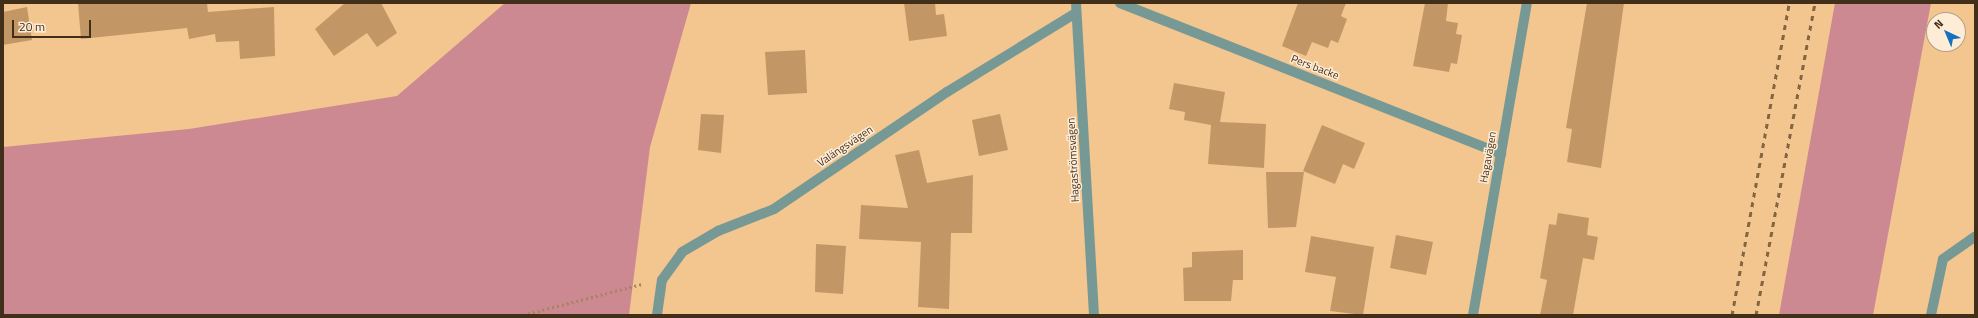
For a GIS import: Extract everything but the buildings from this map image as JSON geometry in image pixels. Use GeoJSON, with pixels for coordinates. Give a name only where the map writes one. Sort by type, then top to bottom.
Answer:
{"type":"FeatureCollection","features":[{"type":"Feature","properties":{"kind":"street","name":"Pers backe"},"geometry":{"type":"LineString","coordinates":[[1120,3],[1501,154]]}},
{"type":"Feature","properties":{"kind":"street","name":"Hagavägen"},"geometry":{"type":"LineString","coordinates":[[1473,315],[1527,3]]}},
{"type":"Feature","properties":{"kind":"street","name":"Valängsvägen"},"geometry":{"type":"LineString","coordinates":[[657,315],[662,280],[682,252],[718,231],[774,209],[947,92],[1076,8]]}},
{"type":"Feature","properties":{"kind":"street","name":"Hagaströmsvägen"},"geometry":{"type":"LineString","coordinates":[[1076,8],[1094,315]]}},
{"type":"Feature","properties":{"kind":"street"},"geometry":{"type":"LineString","coordinates":[[1931,315],[1943,259],[1975,237]]}},
{"type":"Feature","properties":{"kind":"path"},"geometry":{"type":"LineString","coordinates":[[523,315],[662,280]]}},
{"type":"Feature","properties":{"kind":"shaded area"},"geometry":{"type":"Polygon","coordinates":[[[505,3],[691,3],[650,147],[629,315],[3,315],[3,147],[189,129],[397,96],[505,3]]]}},
{"type":"Feature","properties":{"kind":"shaded area"},"geometry":{"type":"Polygon","coordinates":[[[1835,3],[1931,3],[1929,12],[1926,12],[1926,30],[1873,315],[1779,315],[1835,3]]]}},
{"type":"Feature","properties":{"kind":"railway"},"geometry":{"type":"LineString","coordinates":[[1732,315],[1789,3]]}},
{"type":"Feature","properties":{"kind":"railway"},"geometry":{"type":"LineString","coordinates":[[1756,315],[1815,3]]}}]}
